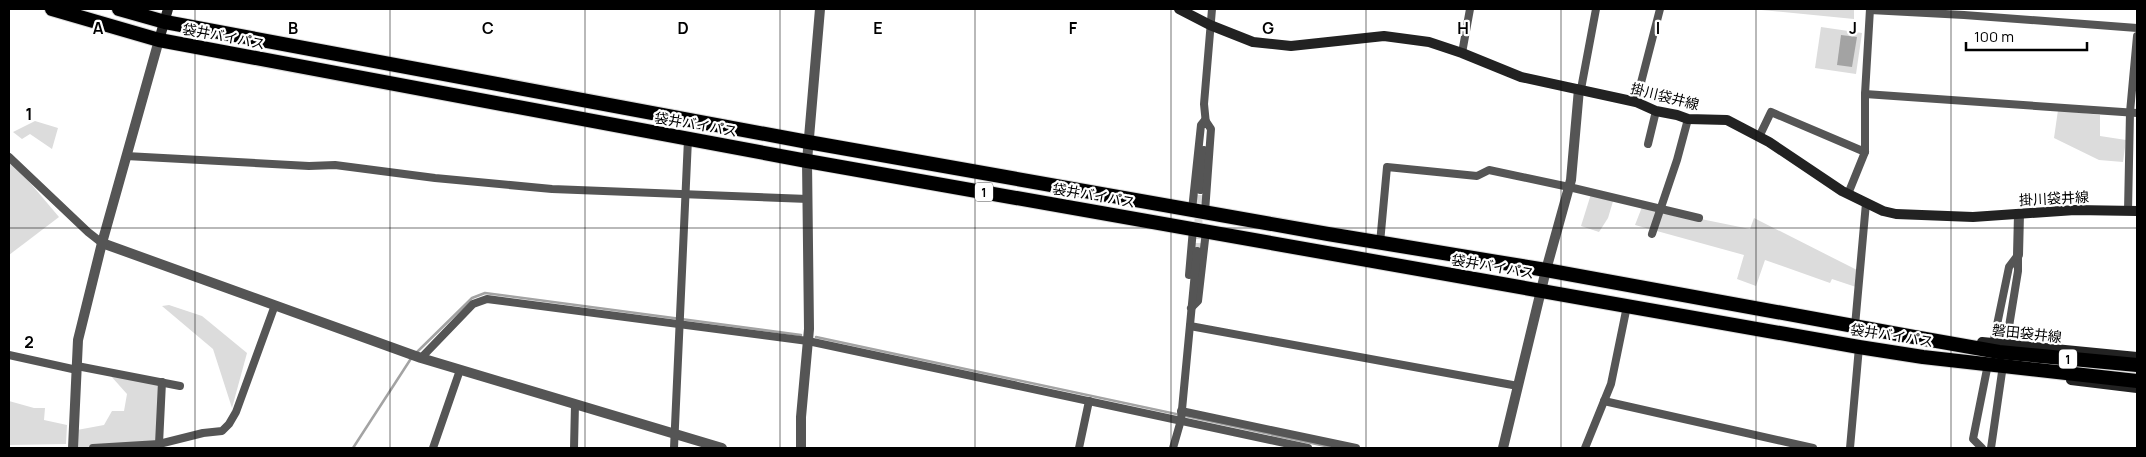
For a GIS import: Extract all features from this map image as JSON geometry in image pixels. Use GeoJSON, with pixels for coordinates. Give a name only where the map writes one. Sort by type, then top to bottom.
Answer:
{"type":"FeatureCollection","features":[{"type":"Feature","properties":{"kind":"highway","name":"袋井バイパス"},"geometry":{"type":"LineString","coordinates":[[52,9],[159,40],[807,161],[1859,346],[1921,356],[2137,380]]}},
{"type":"Feature","properties":{"kind":"highway","name":"袋井バイパス"},"geometry":{"type":"LineString","coordinates":[[119,9],[166,15],[808,142],[1198,211],[1546,270],[1999,352],[2137,366]]}},
{"type":"Feature","properties":{"kind":"main road","name":"掛川袋井線"},"geometry":{"type":"LineString","coordinates":[[1179,9],[1210,25],[1253,42],[1291,46],[1384,36],[1429,42],[1521,77],[1636,102],[1656,111],[1688,119],[1727,120],[1759,137],[1848,194],[1882,211],[1896,214],[1974,216],[2075,210],[2133,211]]}},
{"type":"Feature","properties":{"kind":"main road"},"geometry":{"type":"LineString","coordinates":[[159,40],[166,15]]}},
{"type":"Feature","properties":{"kind":"main road","name":"磐田袋井線"},"geometry":{"type":"LineString","coordinates":[[1914,337],[1939,335],[1993,344],[2137,357]]}},
{"type":"Feature","properties":{"kind":"main road"},"geometry":{"type":"LineString","coordinates":[[1921,356],[2002,372],[2137,388]]}},
{"type":"Feature","properties":{"kind":"street"},"geometry":{"type":"LineString","coordinates":[[801,448],[801,416],[808,342],[807,161],[820,9]]}},
{"type":"Feature","properties":{"kind":"street"},"geometry":{"type":"LineString","coordinates":[[1200,190],[1206,130],[1204,104],[1212,9]]}},
{"type":"Feature","properties":{"kind":"street"},"geometry":{"type":"LineString","coordinates":[[1462,53],[1470,9]]}},
{"type":"Feature","properties":{"kind":"street"},"geometry":{"type":"LineString","coordinates":[[1503,448],[1546,270],[1569,187],[1573,167],[1576,108],[1596,9]]}},
{"type":"Feature","properties":{"kind":"street"},"geometry":{"type":"LineString","coordinates":[[1636,102],[1660,9]]}},
{"type":"Feature","properties":{"kind":"street"},"geometry":{"type":"LineString","coordinates":[[1848,194],[1865,152],[1865,94],[1870,10],[2137,28]]}},
{"type":"Feature","properties":{"kind":"street"},"geometry":{"type":"LineString","coordinates":[[2133,211],[2137,36]]}},
{"type":"Feature","properties":{"kind":"street"},"geometry":{"type":"LineString","coordinates":[[73,448],[78,340],[102,243],[159,40]]}},
{"type":"Feature","properties":{"kind":"street"},"geometry":{"type":"LineString","coordinates":[[1865,94],[2134,113]]}},
{"type":"Feature","properties":{"kind":"street"},"geometry":{"type":"LineString","coordinates":[[1648,144],[1656,111]]}},
{"type":"Feature","properties":{"kind":"street"},"geometry":{"type":"LineString","coordinates":[[1759,137],[1771,112],[1865,152]]}},
{"type":"Feature","properties":{"kind":"street"},"geometry":{"type":"LineString","coordinates":[[1652,234],[1677,160],[1688,119]]}},
{"type":"Feature","properties":{"kind":"street"},"geometry":{"type":"LineString","coordinates":[[1198,211],[1201,125],[1205,120]]}},
{"type":"Feature","properties":{"kind":"street"},"geometry":{"type":"LineString","coordinates":[[1198,211],[1211,129],[1205,120]]}},
{"type":"Feature","properties":{"kind":"street"},"geometry":{"type":"LineString","coordinates":[[674,448],[688,139]]}},
{"type":"Feature","properties":{"kind":"street"},"geometry":{"type":"LineString","coordinates":[[9,156],[88,232],[102,243],[416,356],[722,448]]}},
{"type":"Feature","properties":{"kind":"street"},"geometry":{"type":"LineString","coordinates":[[126,156],[309,166],[335,165],[435,178],[552,189],[808,199]]}},
{"type":"Feature","properties":{"kind":"street"},"geometry":{"type":"LineString","coordinates":[[1380,243],[1387,167],[1477,176],[1489,170],[1699,218]]}},
{"type":"Feature","properties":{"kind":"street"},"geometry":{"type":"LineString","coordinates":[[1855,326],[1866,203]]}},
{"type":"Feature","properties":{"kind":"street"},"geometry":{"type":"LineString","coordinates":[[2006,345],[2018,271],[2018,214]]}},
{"type":"Feature","properties":{"kind":"street"},"geometry":{"type":"LineString","coordinates":[[1191,308],[1198,301],[1200,230]]}},
{"type":"Feature","properties":{"kind":"street"},"geometry":{"type":"LineString","coordinates":[[1191,308],[1188,299],[1200,230]]}},
{"type":"Feature","properties":{"kind":"street"},"geometry":{"type":"LineString","coordinates":[[1173,448],[1181,416],[1197,252]]}},
{"type":"Feature","properties":{"kind":"street"},"geometry":{"type":"LineString","coordinates":[[1993,344],[2009,266],[2018,254]]}},
{"type":"Feature","properties":{"kind":"street"},"geometry":{"type":"LineString","coordinates":[[416,356],[473,304],[487,299],[679,320],[808,342],[1088,401],[1356,448]]}},
{"type":"Feature","properties":{"kind":"street"},"geometry":{"type":"LineString","coordinates":[[93,448],[159,444],[204,432],[222,431],[229,424],[275,306]]}},
{"type":"Feature","properties":{"kind":"street"},"geometry":{"type":"LineString","coordinates":[[1585,448],[1611,384],[1627,306]]}},
{"type":"Feature","properties":{"kind":"street"},"geometry":{"type":"LineString","coordinates":[[1190,326],[1518,386]]}},
{"type":"Feature","properties":{"kind":"street"},"geometry":{"type":"LineString","coordinates":[[1850,448],[1859,346]]}},
{"type":"Feature","properties":{"kind":"street"},"geometry":{"type":"LineString","coordinates":[[9,355],[180,386]]}},
{"type":"Feature","properties":{"kind":"street"},"geometry":{"type":"LineString","coordinates":[[1982,448],[1973,439],[1987,369]]}},
{"type":"Feature","properties":{"kind":"street"},"geometry":{"type":"LineString","coordinates":[[433,448],[460,370]]}},
{"type":"Feature","properties":{"kind":"street"},"geometry":{"type":"LineString","coordinates":[[1991,448],[2002,372]]}},
{"type":"Feature","properties":{"kind":"street"},"geometry":{"type":"LineString","coordinates":[[159,444],[162,382]]}},
{"type":"Feature","properties":{"kind":"street"},"geometry":{"type":"LineString","coordinates":[[1079,448],[1088,401]]}},
{"type":"Feature","properties":{"kind":"street"},"geometry":{"type":"LineString","coordinates":[[1604,402],[1813,448]]}},
{"type":"Feature","properties":{"kind":"street"},"geometry":{"type":"LineString","coordinates":[[574,448],[575,404]]}},
{"type":"Feature","properties":{"kind":"street"},"geometry":{"type":"LineString","coordinates":[[1181,416],[1308,448]]}},
{"type":"Feature","properties":{"kind":"shaded area"},"geometry":{"type":"Polygon","coordinates":[[[1751,9],[1854,9],[1854,19],[1751,9]]]}},
{"type":"Feature","properties":{"kind":"shaded area"},"geometry":{"type":"Polygon","coordinates":[[[1821,27],[1862,33],[1856,74],[1815,68],[1821,27]]]}},
{"type":"Feature","properties":{"kind":"shaded area"},"geometry":{"type":"Polygon","coordinates":[[[1841,35],[1857,37],[1852,67],[1837,65],[1841,35]]]}},
{"type":"Feature","properties":{"kind":"shaded area"},"geometry":{"type":"Polygon","coordinates":[[[2058,110],[2100,115],[2100,136],[2126,140],[2123,162],[2099,160],[2054,138],[2058,110]]]}},
{"type":"Feature","properties":{"kind":"shaded area"},"geometry":{"type":"Polygon","coordinates":[[[35,121],[58,128],[52,149],[30,134],[22,139],[13,132],[35,121]]]}},
{"type":"Feature","properties":{"kind":"shaded area"},"geometry":{"type":"Polygon","coordinates":[[[9,158],[59,217],[9,255],[9,158]]]}},
{"type":"Feature","properties":{"kind":"shaded area"},"geometry":{"type":"Polygon","coordinates":[[[1591,194],[1614,198],[1608,218],[1599,232],[1581,226],[1591,194]]]}},
{"type":"Feature","properties":{"kind":"shaded area"},"geometry":{"type":"Polygon","coordinates":[[[1642,207],[1750,229],[1754,218],[1857,270],[1856,287],[1832,279],[1830,283],[1765,260],[1756,286],[1737,279],[1744,255],[1635,225],[1642,207]]]}},
{"type":"Feature","properties":{"kind":"shaded area"},"geometry":{"type":"Polygon","coordinates":[[[169,305],[202,316],[247,353],[232,408],[213,349],[162,306],[169,305]]]}},
{"type":"Feature","properties":{"kind":"shaded area"},"geometry":{"type":"Polygon","coordinates":[[[110,375],[162,385],[159,444],[123,448],[73,448],[77,430],[104,425],[112,411],[124,411],[127,394],[110,375]]]}},
{"type":"Feature","properties":{"kind":"shaded area"},"geometry":{"type":"Polygon","coordinates":[[[9,401],[34,408],[45,408],[44,420],[67,425],[66,444],[9,445],[9,401]]]}},
{"type":"Feature","properties":{"kind":"waterway"},"geometry":{"type":"LineString","coordinates":[[416,353],[472,298],[485,293],[801,335]]}},
{"type":"Feature","properties":{"kind":"waterway"},"geometry":{"type":"LineString","coordinates":[[816,337],[1335,448]]}},
{"type":"Feature","properties":{"kind":"waterway"},"geometry":{"type":"LineString","coordinates":[[353,448],[412,357]]}},
{"type":"Feature","properties":{"kind":"tunnel"},"geometry":{"type":"LineString","coordinates":[[1197,251],[1200,190]]}}]}
